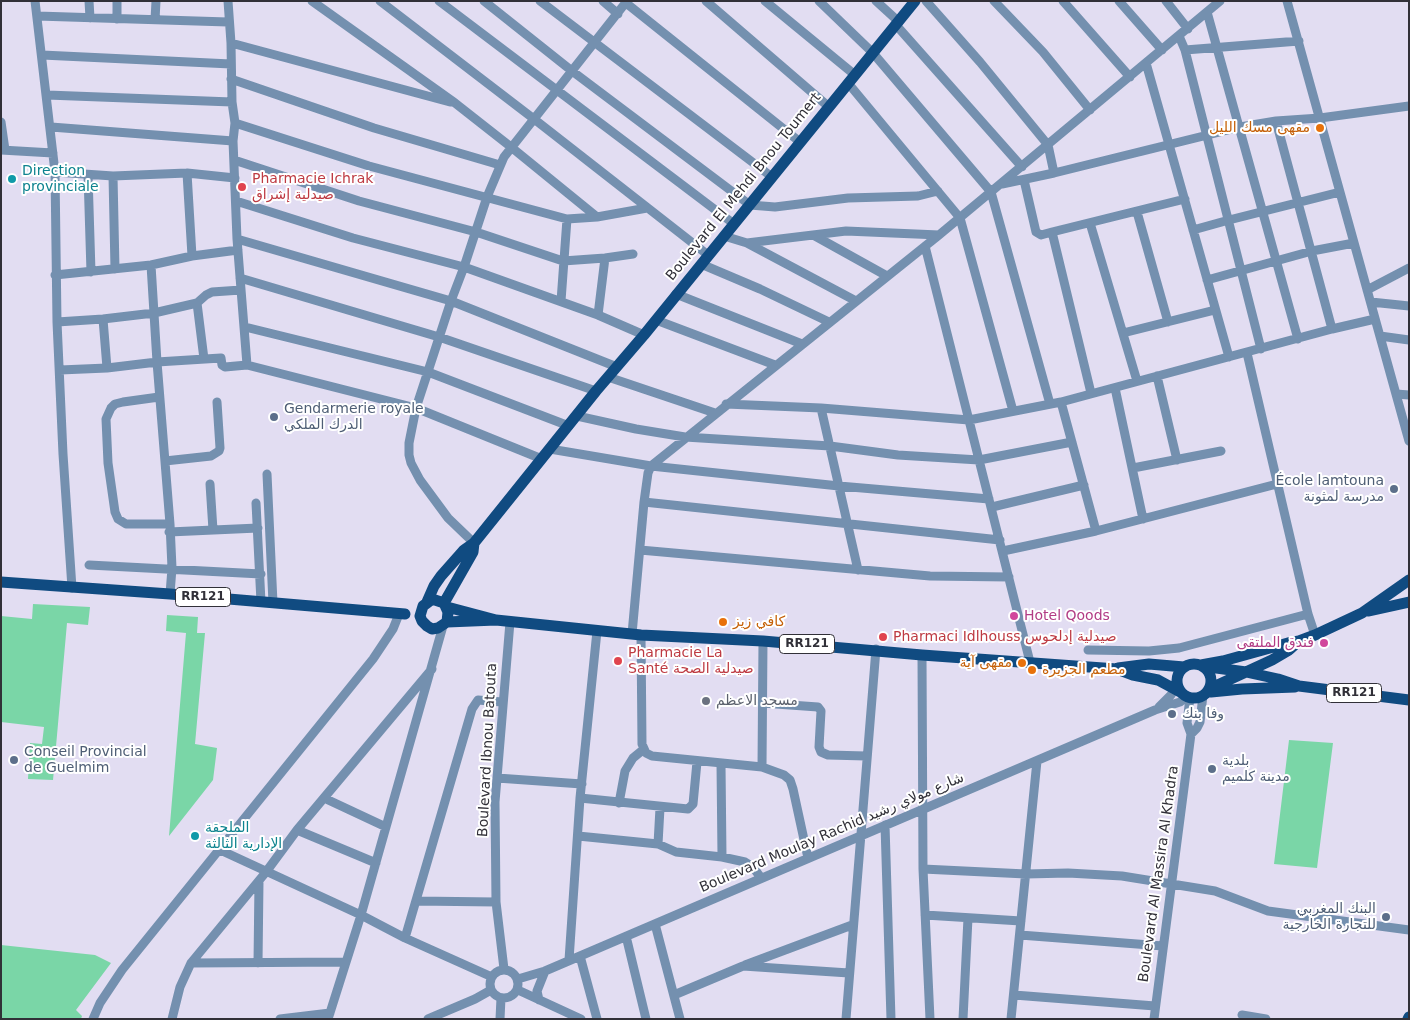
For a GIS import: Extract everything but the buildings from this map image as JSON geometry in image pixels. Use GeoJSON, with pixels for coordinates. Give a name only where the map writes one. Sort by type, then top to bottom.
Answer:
{"type":"FeatureCollection","features":[{"type":"Feature","properties":{"kind":"main road","name":"Boulevard El Mehdi Bnou Toumert"},"geometry":{"type":"LineString","coordinates":[[474,544],[578,416],[596,391],[644,335],[915,1]]}},
{"type":"Feature","properties":{"kind":"main road"},"geometry":{"type":"LineString","coordinates":[[424,624],[420,616],[434,586],[464,550],[474,544]]}},
{"type":"Feature","properties":{"kind":"main road"},"geometry":{"type":"LineString","coordinates":[[445,624],[449,617],[445,605],[473,552],[474,544]]}},
{"type":"Feature","properties":{"kind":"main road"},"geometry":{"type":"LineString","coordinates":[[1206,692],[1211,677],[1202,666],[1288,642],[1299,641],[1315,635],[1362,613],[1409,580]]}},
{"type":"Feature","properties":{"kind":"main road","name":"RR121"},"geometry":{"type":"LineString","coordinates":[[1,582],[402,614],[432,629],[445,624],[496,620]]}},
{"type":"Feature","properties":{"kind":"main road","name":"RR121"},"geometry":{"type":"LineString","coordinates":[[402,614],[435,600],[445,605],[496,620],[636,635],[763,641],[1117,669],[1158,680],[1197,697],[1206,692],[1299,686],[1409,700]]}},
{"type":"Feature","properties":{"kind":"main road"},"geometry":{"type":"LineString","coordinates":[[1362,613],[1409,602]]}},
{"type":"Feature","properties":{"kind":"main road"},"geometry":{"type":"LineString","coordinates":[[1206,692],[1289,650],[1299,641]]}},
{"type":"Feature","properties":{"kind":"main road","name":"RR121"},"geometry":{"type":"LineString","coordinates":[[1117,669],[1149,664],[1184,667],[1192,664],[1246,672],[1299,686]]}},
{"type":"Feature","properties":{"kind":"main road"},"geometry":{"type":"LineString","coordinates":[[1182,692],[1178,674],[1184,667]]}},
{"type":"Feature","properties":{"kind":"street"},"geometry":{"type":"LineString","coordinates":[[35,1],[55,172],[55,275],[63,454],[72,588]]}},
{"type":"Feature","properties":{"kind":"street"},"geometry":{"type":"LineString","coordinates":[[89,1],[90,18]]}},
{"type":"Feature","properties":{"kind":"street"},"geometry":{"type":"LineString","coordinates":[[117,1],[117,19]]}},
{"type":"Feature","properties":{"kind":"street"},"geometry":{"type":"LineString","coordinates":[[155,20],[156,1]]}},
{"type":"Feature","properties":{"kind":"street"},"geometry":{"type":"LineString","coordinates":[[228,1],[232,102],[235,123],[233,141],[237,239],[247,365]]}},
{"type":"Feature","properties":{"kind":"street"},"geometry":{"type":"LineString","coordinates":[[312,1],[455,103],[597,217]]}},
{"type":"Feature","properties":{"kind":"street"},"geometry":{"type":"LineString","coordinates":[[380,1],[647,208],[704,260],[829,322]]}},
{"type":"Feature","properties":{"kind":"street"},"geometry":{"type":"LineString","coordinates":[[439,1],[734,224]]}},
{"type":"Feature","properties":{"kind":"street"},"geometry":{"type":"LineString","coordinates":[[484,1],[572,71],[750,205],[775,206],[848,198],[918,196],[938,191]]}},
{"type":"Feature","properties":{"kind":"street"},"geometry":{"type":"LineString","coordinates":[[540,1],[772,177]]}},
{"type":"Feature","properties":{"kind":"street"},"geometry":{"type":"LineString","coordinates":[[603,1],[618,14]]}},
{"type":"Feature","properties":{"kind":"street"},"geometry":{"type":"LineString","coordinates":[[706,1],[829,107]]}},
{"type":"Feature","properties":{"kind":"street"},"geometry":{"type":"LineString","coordinates":[[765,1],[851,79],[960,218],[1012,412]]}},
{"type":"Feature","properties":{"kind":"street"},"geometry":{"type":"LineString","coordinates":[[819,1],[873,53],[991,192],[1050,404]]}},
{"type":"Feature","properties":{"kind":"street"},"geometry":{"type":"LineString","coordinates":[[876,1],[1022,167]]}},
{"type":"Feature","properties":{"kind":"street"},"geometry":{"type":"LineString","coordinates":[[926,1],[980,62],[1048,145],[1054,173]]}},
{"type":"Feature","properties":{"kind":"street"},"geometry":{"type":"LineString","coordinates":[[994,1],[1043,52],[1090,110]]}},
{"type":"Feature","properties":{"kind":"street"},"geometry":{"type":"LineString","coordinates":[[1063,1],[1130,77]]}},
{"type":"Feature","properties":{"kind":"street"},"geometry":{"type":"LineString","coordinates":[[1119,1],[1162,50]]}},
{"type":"Feature","properties":{"kind":"street"},"geometry":{"type":"LineString","coordinates":[[1166,1],[1188,29]]}},
{"type":"Feature","properties":{"kind":"street"},"geometry":{"type":"LineString","coordinates":[[1287,1],[1408,439]]}},
{"type":"Feature","properties":{"kind":"street"},"geometry":{"type":"LineString","coordinates":[[474,544],[448,518],[420,480],[411,463],[409,443],[416,408],[451,301],[500,164],[511,147],[626,2],[800,142]]}},
{"type":"Feature","properties":{"kind":"street"},"geometry":{"type":"LineString","coordinates":[[808,858],[794,788],[790,780],[784,775],[762,767],[652,756],[646,753],[644,749],[642,744],[636,635],[644,502],[648,473],[651,466],[960,218],[1188,29],[1217,2]]}},
{"type":"Feature","properties":{"kind":"street"},"geometry":{"type":"LineString","coordinates":[[1207,12],[1298,339]]}},
{"type":"Feature","properties":{"kind":"street"},"geometry":{"type":"LineString","coordinates":[[37,16],[228,22]]}},
{"type":"Feature","properties":{"kind":"street"},"geometry":{"type":"LineString","coordinates":[[1179,36],[1185,50],[1262,349]]}},
{"type":"Feature","properties":{"kind":"street"},"geometry":{"type":"LineString","coordinates":[[1185,50],[1299,40]]}},
{"type":"Feature","properties":{"kind":"street"},"geometry":{"type":"LineString","coordinates":[[231,43],[455,103]]}},
{"type":"Feature","properties":{"kind":"street"},"geometry":{"type":"LineString","coordinates":[[42,55],[231,64]]}},
{"type":"Feature","properties":{"kind":"street"},"geometry":{"type":"LineString","coordinates":[[1146,63],[1215,310],[1230,357]]}},
{"type":"Feature","properties":{"kind":"street"},"geometry":{"type":"LineString","coordinates":[[232,79],[374,128],[500,164]]}},
{"type":"Feature","properties":{"kind":"street"},"geometry":{"type":"LineString","coordinates":[[47,95],[232,102]]}},
{"type":"Feature","properties":{"kind":"street"},"geometry":{"type":"LineString","coordinates":[[999,185],[1240,127],[1276,121],[1320,118],[1409,106]]}},
{"type":"Feature","properties":{"kind":"street"},"geometry":{"type":"LineString","coordinates":[[1276,121],[1332,329]]}},
{"type":"Feature","properties":{"kind":"street"},"geometry":{"type":"LineString","coordinates":[[1,122],[3,150],[53,153]]}},
{"type":"Feature","properties":{"kind":"street"},"geometry":{"type":"LineString","coordinates":[[235,123],[369,166],[567,219],[597,217],[647,208]]}},
{"type":"Feature","properties":{"kind":"street"},"geometry":{"type":"LineString","coordinates":[[51,127],[233,141]]}},
{"type":"Feature","properties":{"kind":"street"},"geometry":{"type":"LineString","coordinates":[[234,160],[360,201],[476,232],[563,260],[605,258],[633,254]]}},
{"type":"Feature","properties":{"kind":"street"},"geometry":{"type":"LineString","coordinates":[[55,172],[113,176],[187,174],[235,178]]}},
{"type":"Feature","properties":{"kind":"street"},"geometry":{"type":"LineString","coordinates":[[187,174],[192,256]]}},
{"type":"Feature","properties":{"kind":"street"},"geometry":{"type":"LineString","coordinates":[[88,175],[91,272]]}},
{"type":"Feature","properties":{"kind":"street"},"geometry":{"type":"LineString","coordinates":[[113,176],[115,269]]}},
{"type":"Feature","properties":{"kind":"street"},"geometry":{"type":"LineString","coordinates":[[1024,180],[1036,232],[1041,235],[1185,199]]}},
{"type":"Feature","properties":{"kind":"street"},"geometry":{"type":"LineString","coordinates":[[1193,230],[1340,192]]}},
{"type":"Feature","properties":{"kind":"street"},"geometry":{"type":"LineString","coordinates":[[236,200],[353,238],[464,267],[598,314],[644,335]]}},
{"type":"Feature","properties":{"kind":"street"},"geometry":{"type":"LineString","coordinates":[[1136,212],[1168,322]]}},
{"type":"Feature","properties":{"kind":"street"},"geometry":{"type":"LineString","coordinates":[[561,301],[567,219]]}},
{"type":"Feature","properties":{"kind":"street"},"geometry":{"type":"LineString","coordinates":[[1090,224],[1137,381]]}},
{"type":"Feature","properties":{"kind":"street"},"geometry":{"type":"LineString","coordinates":[[747,243],[855,231],[939,235]]}},
{"type":"Feature","properties":{"kind":"street"},"geometry":{"type":"LineString","coordinates":[[1052,232],[1092,393]]}},
{"type":"Feature","properties":{"kind":"street"},"geometry":{"type":"LineString","coordinates":[[724,236],[747,243],[856,301]]}},
{"type":"Feature","properties":{"kind":"street"},"geometry":{"type":"LineString","coordinates":[[815,236],[887,276]]}},
{"type":"Feature","properties":{"kind":"street"},"geometry":{"type":"LineString","coordinates":[[237,239],[451,301],[616,367]]}},
{"type":"Feature","properties":{"kind":"street"},"geometry":{"type":"LineString","coordinates":[[1207,280],[1312,251],[1354,242]]}},
{"type":"Feature","properties":{"kind":"street"},"geometry":{"type":"LineString","coordinates":[[925,246],[1030,662]]}},
{"type":"Feature","properties":{"kind":"street"},"geometry":{"type":"LineString","coordinates":[[55,275],[151,265],[192,256],[238,250]]}},
{"type":"Feature","properties":{"kind":"street"},"geometry":{"type":"LineString","coordinates":[[598,314],[605,258]]}},
{"type":"Feature","properties":{"kind":"street"},"geometry":{"type":"LineString","coordinates":[[151,265],[170,528],[172,568],[170,594]]}},
{"type":"Feature","properties":{"kind":"street"},"geometry":{"type":"LineString","coordinates":[[1367,290],[1409,268]]}},
{"type":"Feature","properties":{"kind":"street"},"geometry":{"type":"LineString","coordinates":[[240,278],[439,336],[596,391]]}},
{"type":"Feature","properties":{"kind":"street"},"geometry":{"type":"LineString","coordinates":[[57,322],[154,313],[197,303],[212,292],[241,290]]}},
{"type":"Feature","properties":{"kind":"street"},"geometry":{"type":"LineString","coordinates":[[676,294],[802,344]]}},
{"type":"Feature","properties":{"kind":"street"},"geometry":{"type":"LineString","coordinates":[[1371,302],[1409,306]]}},
{"type":"Feature","properties":{"kind":"street"},"geometry":{"type":"LineString","coordinates":[[197,303],[204,359]]}},
{"type":"Feature","properties":{"kind":"street"},"geometry":{"type":"LineString","coordinates":[[1122,333],[1215,310]]}},
{"type":"Feature","properties":{"kind":"street"},"geometry":{"type":"LineString","coordinates":[[103,319],[107,368]]}},
{"type":"Feature","properties":{"kind":"street"},"geometry":{"type":"LineString","coordinates":[[726,404],[821,408],[969,420],[1061,402],[1375,319]]}},
{"type":"Feature","properties":{"kind":"street"},"geometry":{"type":"LineString","coordinates":[[656,320],[775,365]]}},
{"type":"Feature","properties":{"kind":"street"},"geometry":{"type":"LineString","coordinates":[[245,327],[428,372],[569,426]]}},
{"type":"Feature","properties":{"kind":"street"},"geometry":{"type":"LineString","coordinates":[[1380,336],[1409,340]]}},
{"type":"Feature","properties":{"kind":"street"},"geometry":{"type":"LineString","coordinates":[[1247,353],[1308,614],[1315,635]]}},
{"type":"Feature","properties":{"kind":"street"},"geometry":{"type":"LineString","coordinates":[[60,370],[221,358],[222,365],[225,367],[247,365],[416,408],[542,459]]}},
{"type":"Feature","properties":{"kind":"street"},"geometry":{"type":"LineString","coordinates":[[1157,376],[1177,460]]}},
{"type":"Feature","properties":{"kind":"street"},"geometry":{"type":"LineString","coordinates":[[608,377],[715,413]]}},
{"type":"Feature","properties":{"kind":"street"},"geometry":{"type":"LineString","coordinates":[[1115,388],[1143,519]]}},
{"type":"Feature","properties":{"kind":"street"},"geometry":{"type":"LineString","coordinates":[[1396,394],[1409,395]]}},
{"type":"Feature","properties":{"kind":"street"},"geometry":{"type":"LineString","coordinates":[[160,397],[115,404],[106,419],[108,463],[115,512],[118,519],[126,524],[170,528],[213,530],[258,528]]}},
{"type":"Feature","properties":{"kind":"street"},"geometry":{"type":"LineString","coordinates":[[165,461],[214,455],[219,451],[217,402]]}},
{"type":"Feature","properties":{"kind":"street"},"geometry":{"type":"LineString","coordinates":[[1061,402],[1096,531]]}},
{"type":"Feature","properties":{"kind":"street"},"geometry":{"type":"LineString","coordinates":[[821,408],[858,570]]}},
{"type":"Feature","properties":{"kind":"street"},"geometry":{"type":"LineString","coordinates":[[578,416],[636,429],[685,437],[830,446],[898,455],[979,460],[1072,442]]}},
{"type":"Feature","properties":{"kind":"street"},"geometry":{"type":"LineString","coordinates":[[550,449],[651,466],[990,503],[1084,485]]}},
{"type":"Feature","properties":{"kind":"street"},"geometry":{"type":"LineString","coordinates":[[1133,468],[1221,452]]}},
{"type":"Feature","properties":{"kind":"street"},"geometry":{"type":"LineString","coordinates":[[267,474],[267,603]]}},
{"type":"Feature","properties":{"kind":"street"},"geometry":{"type":"LineString","coordinates":[[210,484],[213,530]]}},
{"type":"Feature","properties":{"kind":"street"},"geometry":{"type":"LineString","coordinates":[[1003,551],[1096,531],[1277,484]]}},
{"type":"Feature","properties":{"kind":"street"},"geometry":{"type":"LineString","coordinates":[[644,502],[1000,540]]}},
{"type":"Feature","properties":{"kind":"street"},"geometry":{"type":"LineString","coordinates":[[256,503],[260,574],[267,603]]}},
{"type":"Feature","properties":{"kind":"street"},"geometry":{"type":"LineString","coordinates":[[640,550],[930,576],[1010,577]]}},
{"type":"Feature","properties":{"kind":"street"},"geometry":{"type":"LineString","coordinates":[[89,565],[260,574]]}},
{"type":"Feature","properties":{"kind":"street"},"geometry":{"type":"LineString","coordinates":[[93,1019],[100,1003],[122,970],[373,659],[402,614]]}},
{"type":"Feature","properties":{"kind":"street"},"geometry":{"type":"LineString","coordinates":[[1088,650],[1149,651],[1179,648],[1308,614]]}},
{"type":"Feature","properties":{"kind":"street","name":"Boulevard Ibnou Batouta"},"geometry":{"type":"LineString","coordinates":[[504,969],[496,902],[496,802],[502,702],[510,622]]}},
{"type":"Feature","properties":{"kind":"street"},"geometry":{"type":"LineString","coordinates":[[424,624],[437,647]]}},
{"type":"Feature","properties":{"kind":"street"},"geometry":{"type":"LineString","coordinates":[[280,1019],[329,1016],[361,915],[445,624]]}},
{"type":"Feature","properties":{"kind":"street"},"geometry":{"type":"LineString","coordinates":[[569,960],[580,798],[597,631]]}},
{"type":"Feature","properties":{"kind":"street"},"geometry":{"type":"LineString","coordinates":[[762,767],[763,641]]}},
{"type":"Feature","properties":{"kind":"street"},"geometry":{"type":"LineString","coordinates":[[846,1019],[859,836],[876,650]]}},
{"type":"Feature","properties":{"kind":"street"},"geometry":{"type":"LineString","coordinates":[[922,655],[923,870],[930,1019]]}},
{"type":"Feature","properties":{"kind":"street"},"geometry":{"type":"LineString","coordinates":[[172,1019],[180,987],[191,963],[259,881],[297,830],[432,669]]}},
{"type":"Feature","properties":{"kind":"street","name":"Boulevard Moulay Rachid شارع مولاي رشيد"},"geometry":{"type":"LineString","coordinates":[[518,979],[544,971],[580,956],[1155,710],[1180,702],[1182,692]]}},
{"type":"Feature","properties":{"kind":"street","name":"Boulevard Moulay Rachid شارع مولاي رشيد"},"geometry":{"type":"LineString","coordinates":[[1155,710],[1182,692]]}},
{"type":"Feature","properties":{"kind":"street","name":"Boulevard Al Massira Al Khadra"},"geometry":{"type":"LineString","coordinates":[[1154,1019],[1191,734],[1182,692]]}},
{"type":"Feature","properties":{"kind":"street","name":"Boulevard Al Massira Al Khadra"},"geometry":{"type":"LineString","coordinates":[[1191,734],[1200,722],[1206,692]]}},
{"type":"Feature","properties":{"kind":"street"},"geometry":{"type":"LineString","coordinates":[[405,938],[472,709],[478,700],[502,702]]}},
{"type":"Feature","properties":{"kind":"street"},"geometry":{"type":"LineString","coordinates":[[762,703],[818,707],[821,711],[819,747],[821,752],[828,755],[866,756]]}},
{"type":"Feature","properties":{"kind":"street"},"geometry":{"type":"LineString","coordinates":[[1173,705],[1184,712],[1187,719]]}},
{"type":"Feature","properties":{"kind":"street"},"geometry":{"type":"LineString","coordinates":[[619,803],[625,771],[633,758],[644,749]]}},
{"type":"Feature","properties":{"kind":"street"},"geometry":{"type":"LineString","coordinates":[[1011,1019],[1037,761]]}},
{"type":"Feature","properties":{"kind":"street"},"geometry":{"type":"LineString","coordinates":[[580,798],[660,808],[688,809],[692,806],[697,762]]}},
{"type":"Feature","properties":{"kind":"street"},"geometry":{"type":"LineString","coordinates":[[721,764],[722,857]]}},
{"type":"Feature","properties":{"kind":"street"},"geometry":{"type":"LineString","coordinates":[[497,778],[582,784]]}},
{"type":"Feature","properties":{"kind":"street"},"geometry":{"type":"LineString","coordinates":[[324,798],[386,827]]}},
{"type":"Feature","properties":{"kind":"street"},"geometry":{"type":"LineString","coordinates":[[658,844],[660,808]]}},
{"type":"Feature","properties":{"kind":"street"},"geometry":{"type":"LineString","coordinates":[[885,825],[891,1019]]}},
{"type":"Feature","properties":{"kind":"street"},"geometry":{"type":"LineString","coordinates":[[297,830],[376,863]]}},
{"type":"Feature","properties":{"kind":"street"},"geometry":{"type":"LineString","coordinates":[[578,836],[658,844],[676,852],[722,857],[750,864],[760,878]]}},
{"type":"Feature","properties":{"kind":"street"},"geometry":{"type":"LineString","coordinates":[[218,849],[492,977]]}},
{"type":"Feature","properties":{"kind":"street"},"geometry":{"type":"LineString","coordinates":[[923,870],[1122,876],[1215,891],[1268,911],[1409,930]]}},
{"type":"Feature","properties":{"kind":"street"},"geometry":{"type":"LineString","coordinates":[[258,963],[259,881]]}},
{"type":"Feature","properties":{"kind":"street"},"geometry":{"type":"LineString","coordinates":[[416,901],[496,902]]}},
{"type":"Feature","properties":{"kind":"street"},"geometry":{"type":"LineString","coordinates":[[925,915],[1022,920]]}},
{"type":"Feature","properties":{"kind":"street"},"geometry":{"type":"LineString","coordinates":[[962,1019],[968,918]]}},
{"type":"Feature","properties":{"kind":"street"},"geometry":{"type":"LineString","coordinates":[[655,924],[680,1019]]}},
{"type":"Feature","properties":{"kind":"street"},"geometry":{"type":"LineString","coordinates":[[674,994],[852,925]]}},
{"type":"Feature","properties":{"kind":"street"},"geometry":{"type":"LineString","coordinates":[[1020,935],[1163,946]]}},
{"type":"Feature","properties":{"kind":"street"},"geometry":{"type":"LineString","coordinates":[[626,936],[646,1019]]}},
{"type":"Feature","properties":{"kind":"street"},"geometry":{"type":"LineString","coordinates":[[580,956],[597,1019]]}},
{"type":"Feature","properties":{"kind":"street"},"geometry":{"type":"LineString","coordinates":[[191,963],[346,962]]}},
{"type":"Feature","properties":{"kind":"street"},"geometry":{"type":"LineString","coordinates":[[743,966],[850,973]]}},
{"type":"Feature","properties":{"kind":"street"},"geometry":{"type":"LineString","coordinates":[[504,969],[513,972],[518,979],[518,990],[510,997],[501,998],[492,990],[490,985],[492,977],[497,971],[504,969]]}},
{"type":"Feature","properties":{"kind":"street"},"geometry":{"type":"LineString","coordinates":[[539,1000],[538,984],[544,971]]}},
{"type":"Feature","properties":{"kind":"street"},"geometry":{"type":"LineString","coordinates":[[428,1019],[475,1000],[492,990]]}},
{"type":"Feature","properties":{"kind":"street"},"geometry":{"type":"LineString","coordinates":[[518,990],[580,1019]]}},
{"type":"Feature","properties":{"kind":"street"},"geometry":{"type":"LineString","coordinates":[[1014,995],[1155,1006]]}},
{"type":"Feature","properties":{"kind":"street"},"geometry":{"type":"LineString","coordinates":[[500,1019],[501,998]]}},
{"type":"Feature","properties":{"kind":"street"},"geometry":{"type":"LineString","coordinates":[[1242,1015],[1266,1019]]}},
{"type":"Feature","properties":{"kind":"green space"},"geometry":{"type":"Polygon","coordinates":[[[33,604],[90,607],[88,625],[67,623],[53,780],[28,779],[30,743],[42,744],[44,727],[1,722],[1,616],[32,619],[33,604]]]}},
{"type":"Feature","properties":{"kind":"green space"},"geometry":{"type":"Polygon","coordinates":[[[167,615],[198,617],[197,633],[205,633],[195,744],[217,748],[213,780],[169,836],[186,633],[166,631],[167,615]]]}},
{"type":"Feature","properties":{"kind":"green space"},"geometry":{"type":"Polygon","coordinates":[[[1289,740],[1333,743],[1317,868],[1274,864],[1289,740]]]}},
{"type":"Feature","properties":{"kind":"green space"},"geometry":{"type":"Polygon","coordinates":[[[1,945],[95,955],[111,963],[76,1010],[82,1016],[81,1019],[1,1019],[1,945]]]}},
{"type":"Feature","properties":{"kind":"place","name":"مقهى مسك الليل"},"geometry":{"type":"Point","coordinates":[1320,128]}},
{"type":"Feature","properties":{"kind":"place","name":"Direction provinciale"},"geometry":{"type":"Point","coordinates":[12,179]}},
{"type":"Feature","properties":{"kind":"place","name":"Pharmacie Ichrak صيدلية إشراق"},"geometry":{"type":"Point","coordinates":[242,187]}},
{"type":"Feature","properties":{"kind":"place","name":"Gendarmerie royale الدرك الملكي"},"geometry":{"type":"Point","coordinates":[274,417]}},
{"type":"Feature","properties":{"kind":"place","name":"École lamtouna مدرسة لمثونة"},"geometry":{"type":"Point","coordinates":[1394,489]}},
{"type":"Feature","properties":{"kind":"place","name":"Hotel Qoods"},"geometry":{"type":"Point","coordinates":[1014,616]}},
{"type":"Feature","properties":{"kind":"place","name":"كافي زيز"},"geometry":{"type":"Point","coordinates":[723,622]}},
{"type":"Feature","properties":{"kind":"place","name":"Pharmaci Idlhouss صيدلية إدلحوس"},"geometry":{"type":"Point","coordinates":[883,637]}},
{"type":"Feature","properties":{"kind":"place","name":"فندق الملتقى"},"geometry":{"type":"Point","coordinates":[1324,643]}},
{"type":"Feature","properties":{"kind":"place","name":"Pharmacie La Santé صيدلية الصحة"},"geometry":{"type":"Point","coordinates":[618,661]}},
{"type":"Feature","properties":{"kind":"place","name":"مقهى آية"},"geometry":{"type":"Point","coordinates":[1022,663]}},
{"type":"Feature","properties":{"kind":"place","name":"مطعم الجزيرة"},"geometry":{"type":"Point","coordinates":[1032,670]}},
{"type":"Feature","properties":{"kind":"place","name":"مسجد الاعظم"},"geometry":{"type":"Point","coordinates":[706,701]}},
{"type":"Feature","properties":{"kind":"place","name":"وفا بنك"},"geometry":{"type":"Point","coordinates":[1172,714]}},
{"type":"Feature","properties":{"kind":"place","name":"Conseil Provincial de Guelmim"},"geometry":{"type":"Point","coordinates":[14,760]}},
{"type":"Feature","properties":{"kind":"place","name":"بلدية مدينة كلميم"},"geometry":{"type":"Point","coordinates":[1212,769]}},
{"type":"Feature","properties":{"kind":"place","name":"الملحقة الإدارية الثالثة"},"geometry":{"type":"Point","coordinates":[195,836]}},
{"type":"Feature","properties":{"kind":"place","name":"البنك المغربي للتجارة الخارجية"},"geometry":{"type":"Point","coordinates":[1386,917]}}]}
